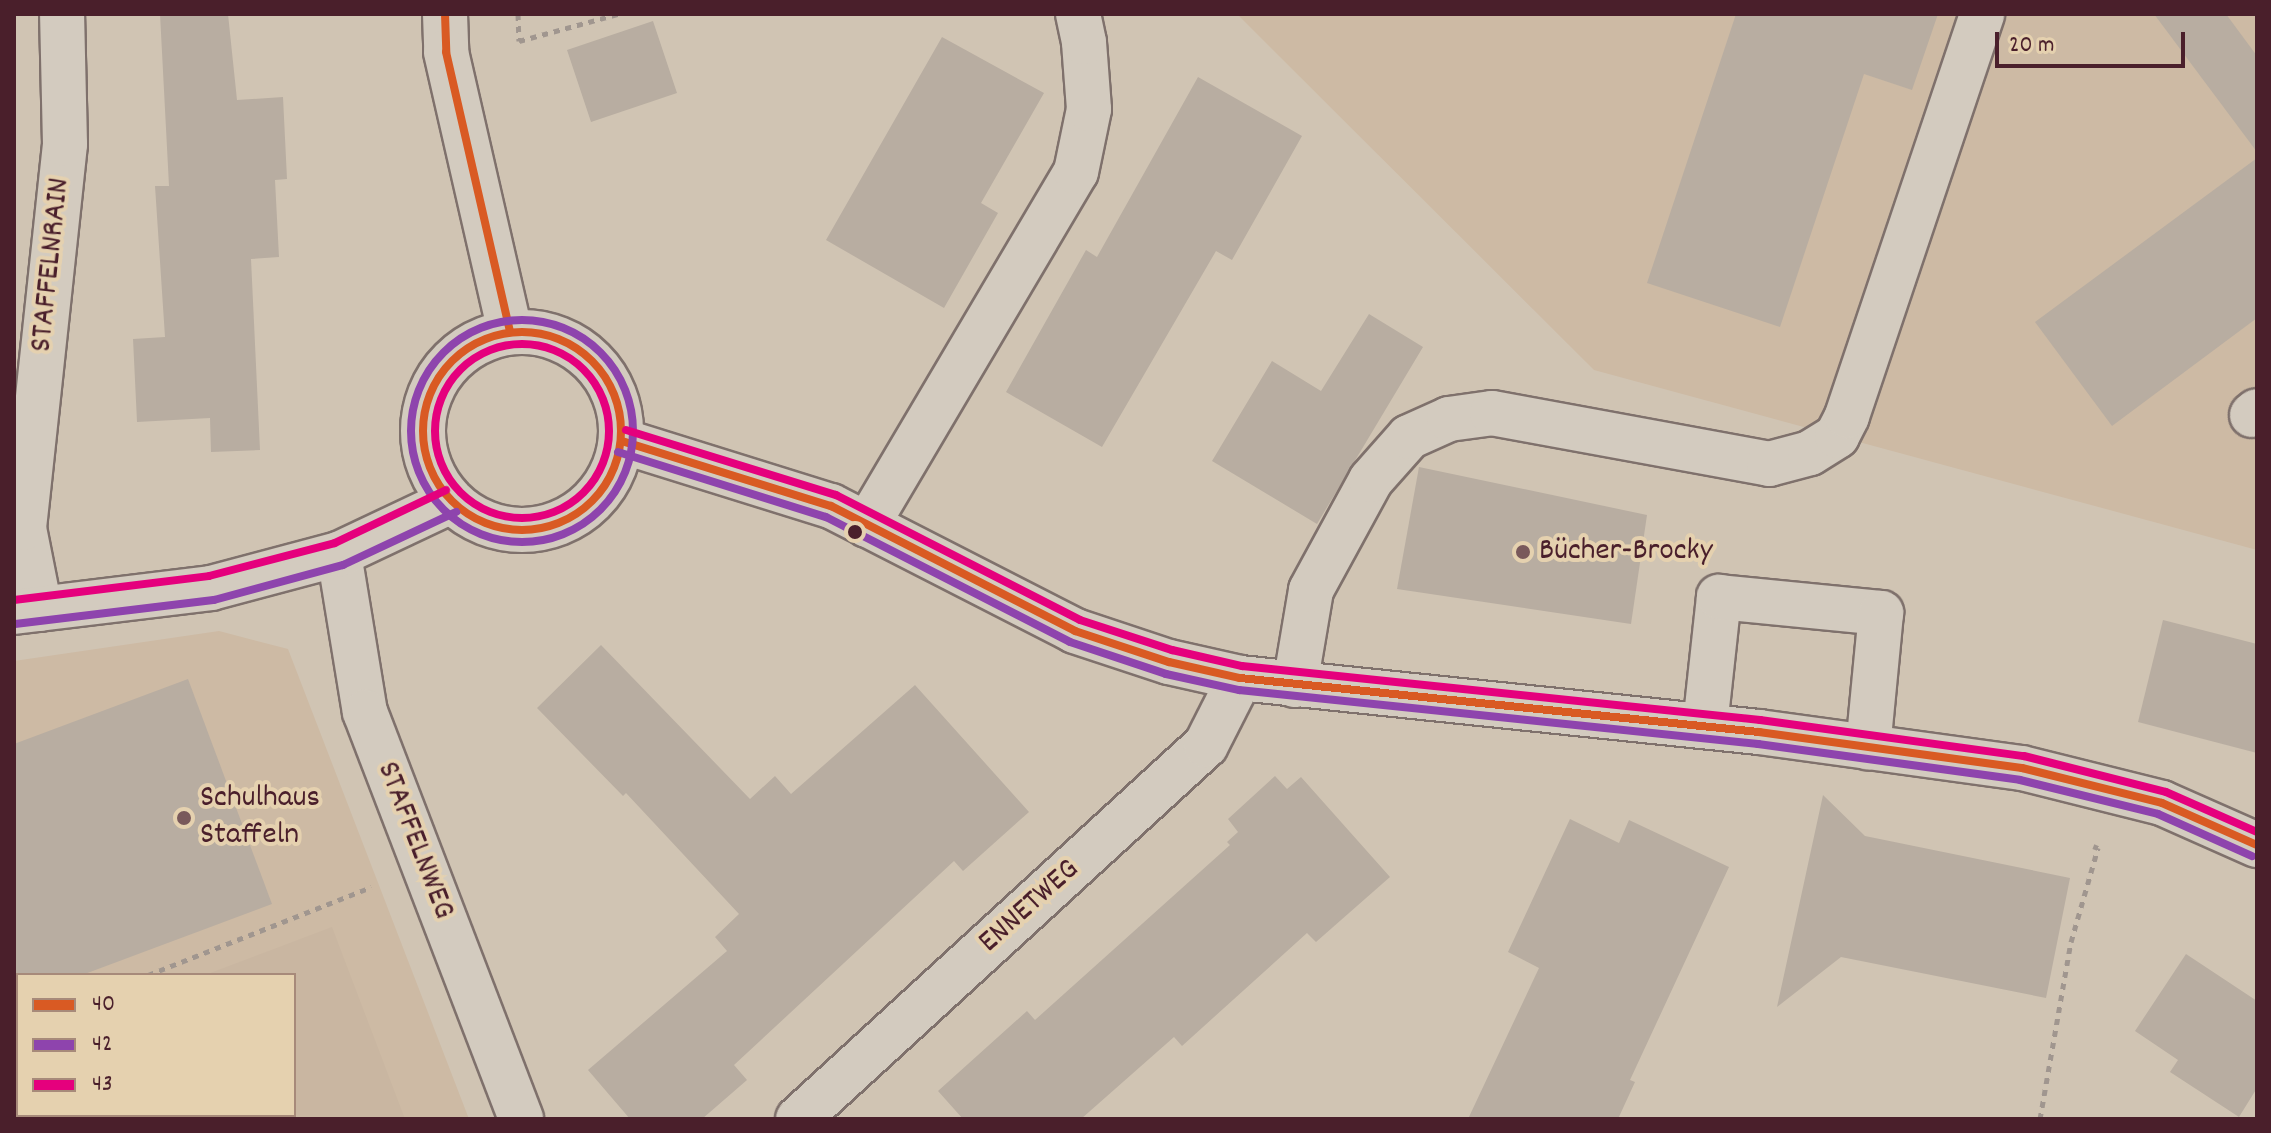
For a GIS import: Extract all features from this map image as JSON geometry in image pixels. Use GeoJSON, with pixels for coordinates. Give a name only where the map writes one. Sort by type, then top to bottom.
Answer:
{"type":"FeatureCollection","features":[{"type":"Feature","properties":{"kind":"street","name":"STAFFELNRAIN"},"geometry":{"type":"LineString","coordinates":[[27,611],[24,528],[30,318],[65,144],[62,14]]}},
{"type":"Feature","properties":{"kind":"street"},"geometry":{"type":"LineString","coordinates":[[445,14],[446,52],[510,331]]}},
{"type":"Feature","properties":{"kind":"street"},"geometry":{"type":"LineString","coordinates":[[867,525],[1076,172],[1089,109],[1084,42],[1078,14]]}},
{"type":"Feature","properties":{"kind":"street"},"geometry":{"type":"LineString","coordinates":[[1295,685],[1311,590],[1371,480],[1409,437],[1449,419],[1492,413],[1769,464],[1810,453],[1837,436],[1847,416],[1982,14]]}},
{"type":"Feature","properties":{"kind":"street"},"geometry":{"type":"LineString","coordinates":[[510,331],[546,333],[579,347],[604,373],[619,405],[622,441],[611,478],[588,507],[556,526],[518,531],[482,523],[451,501],[430,470],[422,434],[428,397],[446,365],[474,343],[510,331]]}},
{"type":"Feature","properties":{"kind":"street"},"geometry":{"type":"LineString","coordinates":[[622,441],[831,506],[1075,631],[1169,662],[1240,678],[1705,726],[2047,774],[2162,803],[2257,845]]}},
{"type":"Feature","properties":{"kind":"street"},"geometry":{"type":"LineString","coordinates":[[27,611],[211,588],[339,554],[451,501]]}},
{"type":"Feature","properties":{"kind":"street","name":"STAFFELNWEG"},"geometry":{"type":"LineString","coordinates":[[339,554],[365,712],[521,1119]]}},
{"type":"Feature","properties":{"kind":"street"},"geometry":{"type":"LineString","coordinates":[[1705,726],[1719,597],[1881,613],[1868,747]]}},
{"type":"Feature","properties":{"kind":"street","name":"ENNETWEG"},"geometry":{"type":"LineString","coordinates":[[798,1119],[1206,745],[1240,678]]}},
{"type":"Feature","properties":{"kind":"path"},"geometry":{"type":"LineString","coordinates":[[518,14],[519,41],[618,14]]}},
{"type":"Feature","properties":{"kind":"path"},"geometry":{"type":"LineString","coordinates":[[2040,1119],[2071,942],[2098,848]]}},
{"type":"Feature","properties":{"kind":"path"},"geometry":{"type":"LineString","coordinates":[[153,973],[424,866]]}},
{"type":"Feature","properties":{"kind":"shaded area"},"geometry":{"type":"Polygon","coordinates":[[[1237,14],[2257,14],[2257,550],[1594,370],[1237,14]]]}},
{"type":"Feature","properties":{"kind":"shaded area","name":"Schulhaus Staffeln"},"geometry":{"type":"Polygon","coordinates":[[[219,631],[288,649],[469,1119],[14,1119],[14,661],[219,631]]]}},
{"type":"Feature","properties":{"kind":"shaded area"},"geometry":{"type":"Polygon","coordinates":[[[332,927],[405,1119],[136,1119],[296,1117],[296,973],[210,973],[332,927]]]}},
{"type":"Feature","properties":{"kind":"building"},"geometry":{"type":"Polygon","coordinates":[[[160,14],[228,14],[237,100],[283,97],[287,179],[275,180],[279,257],[251,259],[260,450],[211,452],[210,418],[137,422],[133,339],[165,337],[155,186],[169,186],[160,14]]]}},
{"type":"Feature","properties":{"kind":"building"},"geometry":{"type":"Polygon","coordinates":[[[1736,14],[1938,14],[1912,90],[1864,74],[1780,327],[1647,283],[1736,14]]]}},
{"type":"Feature","properties":{"kind":"building"},"geometry":{"type":"Polygon","coordinates":[[[2154,14],[2226,14],[2257,56],[2257,152],[2154,14]]]}},
{"type":"Feature","properties":{"kind":"building"},"geometry":{"type":"Polygon","coordinates":[[[653,21],[677,93],[591,122],[567,50],[653,21]]]}},
{"type":"Feature","properties":{"kind":"building"},"geometry":{"type":"Polygon","coordinates":[[[942,37],[1044,93],[981,203],[998,213],[944,308],[826,240],[942,37]]]}},
{"type":"Feature","properties":{"kind":"building"},"geometry":{"type":"Polygon","coordinates":[[[1198,77],[1302,136],[1232,260],[1216,251],[1102,447],[1006,392],[1086,250],[1097,257],[1198,77]]]}},
{"type":"Feature","properties":{"kind":"building"},"geometry":{"type":"Polygon","coordinates":[[[2257,158],[2257,318],[2112,426],[2035,322],[2257,158]]]}},
{"type":"Feature","properties":{"kind":"building"},"geometry":{"type":"Polygon","coordinates":[[[1369,314],[1423,347],[1317,524],[1212,461],[1272,361],[1321,391],[1369,314]]]}},
{"type":"Feature","properties":{"kind":"building","name":"Bücher-Brocky"},"geometry":{"type":"Polygon","coordinates":[[[1419,467],[1647,515],[1631,624],[1397,589],[1419,467]]]}},
{"type":"Feature","properties":{"kind":"building"},"geometry":{"type":"Polygon","coordinates":[[[2163,620],[2257,644],[2257,753],[2138,722],[2163,620]]]}},
{"type":"Feature","properties":{"kind":"building"},"geometry":{"type":"Polygon","coordinates":[[[601,645],[750,799],[775,776],[791,794],[915,685],[1029,812],[963,871],[954,861],[734,1065],[747,1080],[702,1119],[630,1119],[588,1070],[727,951],[715,937],[739,914],[626,793],[623,796],[537,708],[601,645]]]}},
{"type":"Feature","properties":{"kind":"building"},"geometry":{"type":"Polygon","coordinates":[[[188,679],[272,904],[87,973],[14,975],[14,744],[188,679]]]}},
{"type":"Feature","properties":{"kind":"building"},"geometry":{"type":"Polygon","coordinates":[[[1275,776],[1287,789],[1301,777],[1390,877],[1316,942],[1307,933],[1182,1046],[1174,1037],[1081,1119],[963,1119],[938,1091],[1027,1011],[1035,1020],[1230,845],[1227,842],[1238,832],[1228,819],[1275,776]]]}},
{"type":"Feature","properties":{"kind":"building"},"geometry":{"type":"Polygon","coordinates":[[[1823,795],[1865,836],[2070,878],[2046,998],[1841,957],[1777,1007],[1823,795]]]}},
{"type":"Feature","properties":{"kind":"building"},"geometry":{"type":"Polygon","coordinates":[[[1570,819],[1619,843],[1629,820],[1729,867],[1630,1080],[1635,1082],[1618,1119],[1468,1119],[1539,968],[1508,952],[1570,819]]]}},
{"type":"Feature","properties":{"kind":"building"},"geometry":{"type":"Polygon","coordinates":[[[2186,954],[2257,1001],[2257,1088],[2239,1117],[2170,1072],[2178,1060],[2135,1031],[2186,954]]]}},
{"type":"Feature","properties":{"kind":"transit line","name":"40"},"geometry":{"type":"LineString","coordinates":[[445,14],[446,52],[510,331]]}},
{"type":"Feature","properties":{"kind":"transit line","name":"42"},"geometry":{"type":"LineString","coordinates":[[522,320],[565,328],[601,352],[625,388],[633,431],[625,474],[601,510],[565,534],[522,542],[479,534],[443,510],[419,474],[411,431],[419,388],[443,352],[479,328],[522,320]]}},
{"type":"Feature","properties":{"kind":"transit line","name":"40"},"geometry":{"type":"LineString","coordinates":[[522,332],[560,339],[592,361],[614,393],[621,431],[614,469],[592,501],[560,523],[522,530],[484,523],[452,501],[430,469],[423,431],[430,393],[452,361],[484,339],[522,332]]}},
{"type":"Feature","properties":{"kind":"transit line","name":"43"},"geometry":{"type":"LineString","coordinates":[[522,344],[555,350],[584,369],[603,398],[609,431],[603,464],[584,493],[555,512],[522,518],[489,512],[460,493],[441,464],[435,431],[441,398],[460,369],[489,350],[522,344]]}},
{"type":"Feature","properties":{"kind":"transit line","name":"43"},"geometry":{"type":"LineString","coordinates":[[626,430],[836,495],[1080,620],[1172,650],[1242,666],[1760,720],[2024,756],[2166,792],[2257,832]]}},
{"type":"Feature","properties":{"kind":"transit line","name":"40"},"geometry":{"type":"LineString","coordinates":[[622,441],[831,506],[1075,631],[1169,662],[1240,678],[1759,732],[2022,768],[2162,803],[2257,845]]}},
{"type":"Feature","properties":{"kind":"transit line","name":"42"},"geometry":{"type":"LineString","coordinates":[[618,452],[826,517],[1070,642],[1166,674],[1239,690],[1758,744],[2020,780],[2158,814],[2252,856]]}},
{"type":"Feature","properties":{"kind":"transit line","name":"43"},"geometry":{"type":"LineString","coordinates":[[14,600],[209,576],[335,543],[446,490]]}},
{"type":"Feature","properties":{"kind":"transit line","name":"42"},"geometry":{"type":"LineString","coordinates":[[15,624],[214,600],[343,565],[456,512]]}},
{"type":"Feature","properties":{"kind":"place","name":"Bücher-Brocky"},"geometry":{"type":"Point","coordinates":[1523,552]}},
{"type":"Feature","properties":{"kind":"place","name":"Schulhaus Staffeln"},"geometry":{"type":"Point","coordinates":[184,818]}}]}
